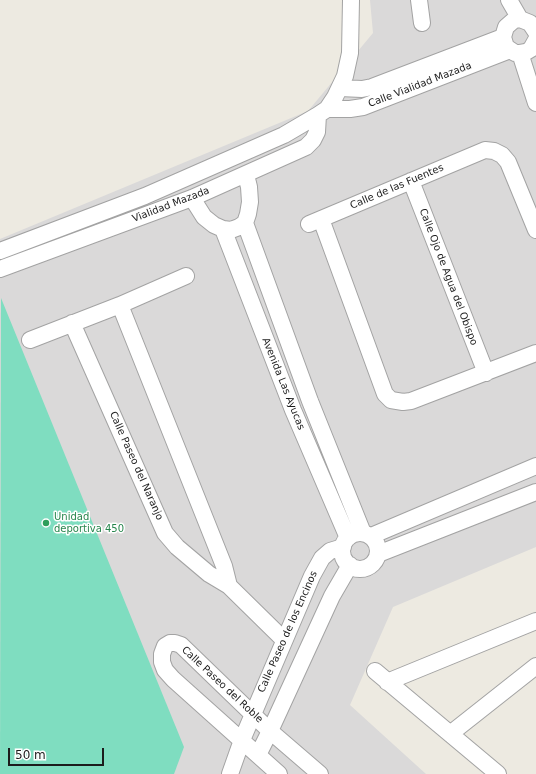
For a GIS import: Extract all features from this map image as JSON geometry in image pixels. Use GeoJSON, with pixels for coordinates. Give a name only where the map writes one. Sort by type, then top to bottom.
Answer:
{"type":"FeatureCollection","features":[{"type":"Feature","properties":{"kind":"street"},"geometry":{"type":"LineString","coordinates":[[0,251],[146,196],[284,135],[323,112],[340,88],[345,76],[350,53],[351,0]]}},
{"type":"Feature","properties":{"kind":"street"},"geometry":{"type":"LineString","coordinates":[[509,0],[520,19]]}},
{"type":"Feature","properties":{"kind":"street"},"geometry":{"type":"LineString","coordinates":[[422,1],[422,23]]}},
{"type":"Feature","properties":{"kind":"street"},"geometry":{"type":"LineString","coordinates":[[536,32],[530,23],[520,19],[514,20],[506,27],[523,48],[536,103]]}},
{"type":"Feature","properties":{"kind":"street","name":"Calle Vialidad Mazada"},"geometry":{"type":"LineString","coordinates":[[340,88],[357,89],[372,87],[523,48]]}},
{"type":"Feature","properties":{"kind":"street","name":"Calle Vialidad Mazada"},"geometry":{"type":"LineString","coordinates":[[323,112],[363,107],[523,48]]}},
{"type":"Feature","properties":{"kind":"street","name":"Vialidad Mazada"},"geometry":{"type":"LineString","coordinates":[[0,269],[192,198],[306,147],[313,140],[323,112]]}},
{"type":"Feature","properties":{"kind":"street","name":"Calle de las Fuentes"},"geometry":{"type":"LineString","coordinates":[[486,373],[411,401],[396,402],[385,394],[315,222],[486,150],[494,151],[502,155],[508,162],[536,230]]}},
{"type":"Feature","properties":{"kind":"street"},"geometry":{"type":"LineString","coordinates":[[192,198],[204,216],[214,225],[222,229],[231,230],[239,227],[244,222],[248,214],[250,202],[249,187],[246,175]]}},
{"type":"Feature","properties":{"kind":"street","name":"Calle Ojo de Agua del Obispo"},"geometry":{"type":"LineString","coordinates":[[411,181],[486,373]]}},
{"type":"Feature","properties":{"kind":"street","name":"Avenida Las Ayucas"},"geometry":{"type":"LineString","coordinates":[[244,222],[310,401],[367,535]]}},
{"type":"Feature","properties":{"kind":"street","name":"Avenida Las Ayucas"},"geometry":{"type":"LineString","coordinates":[[222,229],[345,542]]}},
{"type":"Feature","properties":{"kind":"street"},"geometry":{"type":"LineString","coordinates":[[30,340],[186,276]]}},
{"type":"Feature","properties":{"kind":"street"},"geometry":{"type":"LineString","coordinates":[[120,304],[224,566],[229,586]]}},
{"type":"Feature","properties":{"kind":"street","name":"Calle Paseo del Naranjo"},"geometry":{"type":"LineString","coordinates":[[72,323],[165,533],[177,547],[209,574],[229,586],[284,640]]}},
{"type":"Feature","properties":{"kind":"street"},"geometry":{"type":"LineString","coordinates":[[486,373],[536,354]]}},
{"type":"Feature","properties":{"kind":"street"},"geometry":{"type":"LineString","coordinates":[[293,410],[310,401]]}},
{"type":"Feature","properties":{"kind":"street"},"geometry":{"type":"LineString","coordinates":[[367,535],[536,466]]}},
{"type":"Feature","properties":{"kind":"street"},"geometry":{"type":"LineString","coordinates":[[491,485],[500,506]]}},
{"type":"Feature","properties":{"kind":"street"},"geometry":{"type":"LineString","coordinates":[[378,554],[536,492]]}},
{"type":"Feature","properties":{"kind":"street"},"geometry":{"type":"LineString","coordinates":[[358,533],[367,535],[377,544],[378,554],[376,558],[370,566],[360,568],[350,565],[344,557],[345,542],[358,533]]}},
{"type":"Feature","properties":{"kind":"street","name":"Calle Paseo de los Encinos"},"geometry":{"type":"LineString","coordinates":[[230,774],[242,740],[312,576],[322,558],[345,542]]}},
{"type":"Feature","properties":{"kind":"street"},"geometry":{"type":"LineString","coordinates":[[258,755],[332,596],[350,565]]}},
{"type":"Feature","properties":{"kind":"street"},"geometry":{"type":"LineString","coordinates":[[387,682],[536,621]]}},
{"type":"Feature","properties":{"kind":"street","name":"Calle Paseo del Roble"},"geometry":{"type":"LineString","coordinates":[[279,774],[165,670],[162,662],[162,654],[165,646],[170,643],[181,645],[270,731],[320,774]]}},
{"type":"Feature","properties":{"kind":"street"},"geometry":{"type":"LineString","coordinates":[[450,734],[536,666]]}},
{"type":"Feature","properties":{"kind":"street"},"geometry":{"type":"LineString","coordinates":[[375,671],[498,774]]}},
{"type":"Feature","properties":{"kind":"shaded area"},"geometry":{"type":"Polygon","coordinates":[[[370,0],[536,0],[536,547],[393,607],[350,705],[426,774],[0,774],[0,239],[308,111],[373,33],[370,0]]]}},
{"type":"Feature","properties":{"kind":"green space","name":"Unidad deportiva 450"},"geometry":{"type":"Polygon","coordinates":[[[1,298],[184,747],[174,774],[0,774],[1,298]]]}},
{"type":"Feature","properties":{"kind":"place","name":"Unidad deportiva 450"},"geometry":{"type":"Point","coordinates":[46,523]}}]}
